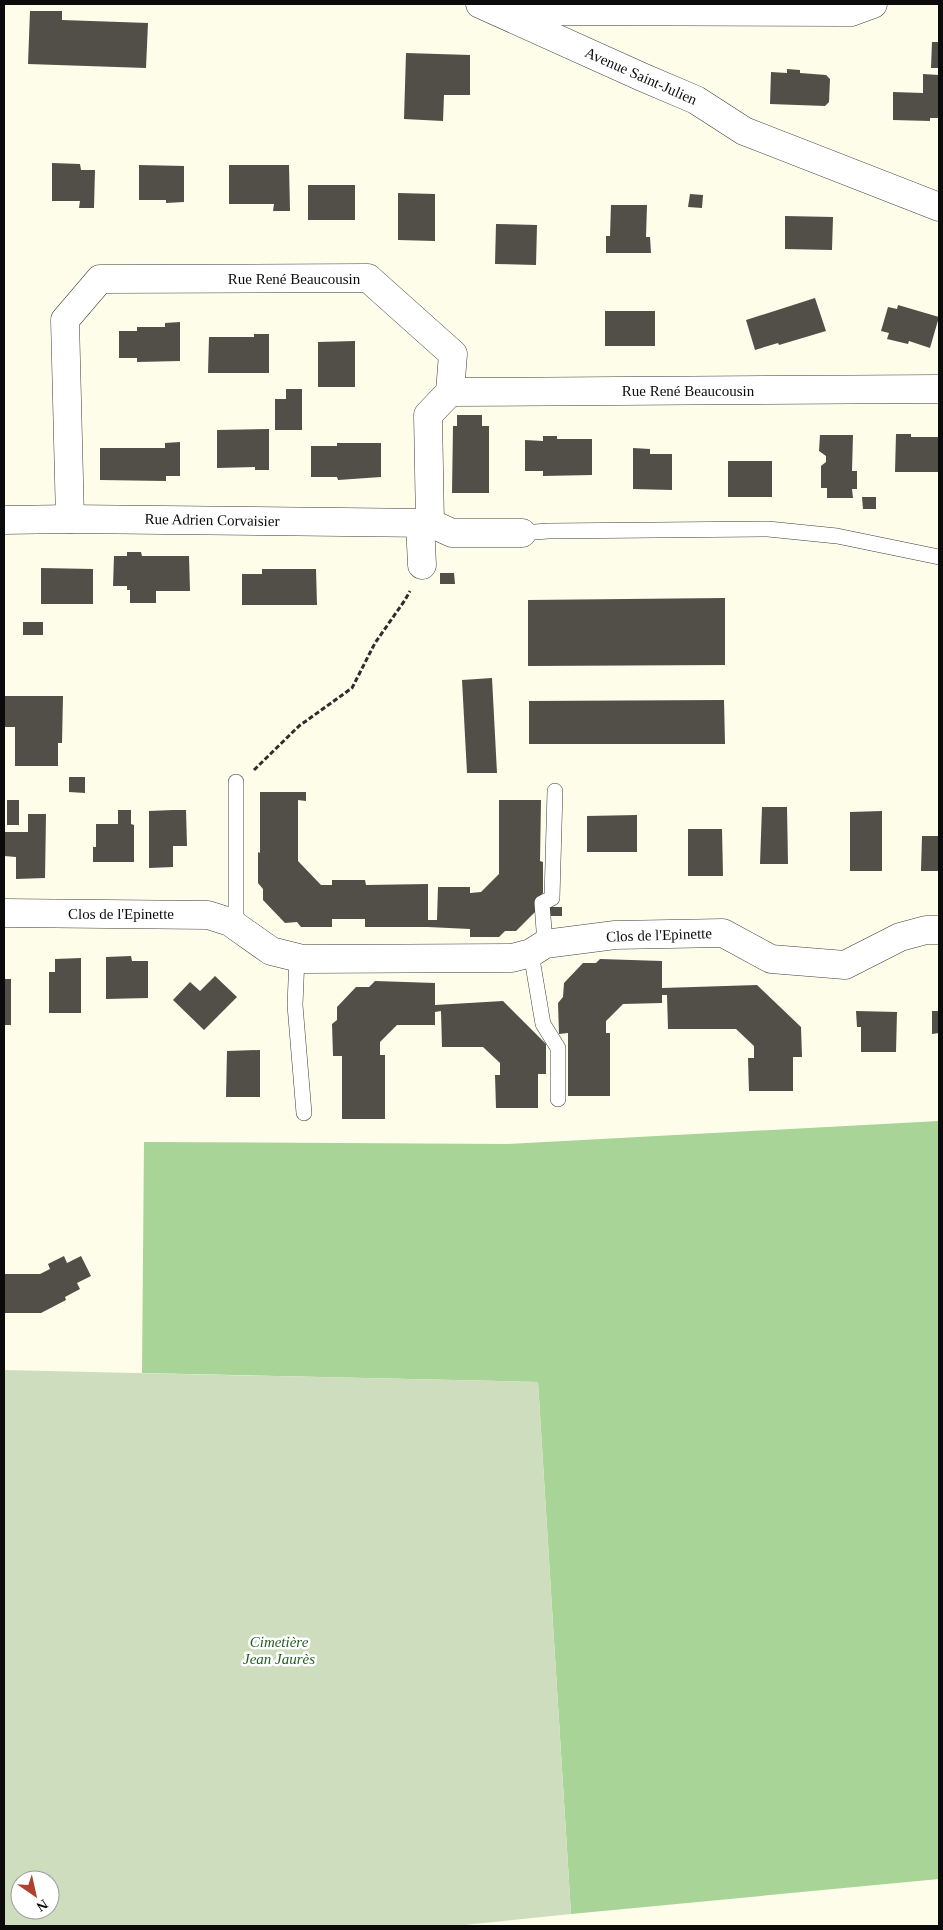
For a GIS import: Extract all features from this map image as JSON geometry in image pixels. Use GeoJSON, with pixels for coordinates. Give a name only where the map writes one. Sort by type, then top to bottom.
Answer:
{"type":"FeatureCollection","features":[{"type":"Feature","properties":{"kind":"street"},"geometry":{"type":"LineString","coordinates":[[490,8],[851,12],[873,4]]}},
{"type":"Feature","properties":{"kind":"street","name":"Avenue Saint-Julien"},"geometry":{"type":"LineString","coordinates":[[490,8],[696,100],[744,131],[939,207]]}},
{"type":"Feature","properties":{"kind":"street","name":"Rue René Beaucousin"},"geometry":{"type":"LineString","coordinates":[[70,518],[65,320],[100,279],[368,278],[453,354],[450,392],[939,389]]}},
{"type":"Feature","properties":{"kind":"street"},"geometry":{"type":"LineString","coordinates":[[422,565],[428,415],[450,392]]}},
{"type":"Feature","properties":{"kind":"street","name":"Rue Adrien Corvaisier"},"geometry":{"type":"LineString","coordinates":[[4,520],[70,518],[425,523],[452,533],[522,533]]}},
{"type":"Feature","properties":{"kind":"street","name":"Clos de l'Epinette"},"geometry":{"type":"LineString","coordinates":[[4,913],[208,915],[230,922],[271,951],[297,957],[429,960],[512,958],[538,948],[615,935],[723,933],[771,959],[845,965],[900,936],[926,930],[939,930]]}},
{"type":"Feature","properties":{"kind":"lane"},"geometry":{"type":"LineString","coordinates":[[522,533],[548,531],[768,529],[837,536],[939,557]]}},
{"type":"Feature","properties":{"kind":"lane"},"geometry":{"type":"LineString","coordinates":[[236,782],[236,926]]}},
{"type":"Feature","properties":{"kind":"lane"},"geometry":{"type":"LineString","coordinates":[[555,791],[552,898],[542,903],[538,948],[543,1024],[558,1048],[558,1099]]}},
{"type":"Feature","properties":{"kind":"lane"},"geometry":{"type":"LineString","coordinates":[[297,957],[295,1005],[304,1113]]}},
{"type":"Feature","properties":{"kind":"path"},"geometry":{"type":"LineString","coordinates":[[236,782],[257,768],[299,726],[352,688],[375,643],[405,600],[422,565]]}},
{"type":"Feature","properties":{"kind":"green space"},"geometry":{"type":"Polygon","coordinates":[[[939,1121],[939,1879],[571,1914],[538,1382],[142,1373],[144,1142],[507,1144],[939,1121]]]}},
{"type":"Feature","properties":{"kind":"green space","name":"Cimetière Jean Jaurès"},"geometry":{"type":"Polygon","coordinates":[[[4,1370],[538,1382],[571,1914],[455,1926],[4,1926],[4,1370]]]}},
{"type":"Feature","properties":{"kind":"building"},"geometry":{"type":"Polygon","coordinates":[[[30,11],[62,11],[62,20],[148,23],[146,68],[28,64],[30,11]]]}},
{"type":"Feature","properties":{"kind":"building"},"geometry":{"type":"Polygon","coordinates":[[[932,42],[939,42],[939,68],[931,68],[932,42]]]}},
{"type":"Feature","properties":{"kind":"building"},"geometry":{"type":"Polygon","coordinates":[[[406,53],[470,55],[470,95],[444,95],[443,121],[404,119],[406,53]]]}},
{"type":"Feature","properties":{"kind":"building"},"geometry":{"type":"Polygon","coordinates":[[[787,69],[800,70],[800,73],[826,75],[830,79],[829,102],[825,106],[770,104],[771,72],[787,73],[787,69]]]}},
{"type":"Feature","properties":{"kind":"building"},"geometry":{"type":"Polygon","coordinates":[[[923,74],[939,75],[939,118],[930,118],[930,121],[893,120],[893,92],[923,93],[923,74]]]}},
{"type":"Feature","properties":{"kind":"building"},"geometry":{"type":"Polygon","coordinates":[[[52,163],[80,164],[81,170],[95,170],[94,208],[79,208],[80,201],[52,201],[52,163]]]}},
{"type":"Feature","properties":{"kind":"building"},"geometry":{"type":"Polygon","coordinates":[[[139,165],[184,166],[184,202],[166,203],[166,200],[139,200],[139,165]]]}},
{"type":"Feature","properties":{"kind":"building"},"geometry":{"type":"Polygon","coordinates":[[[229,165],[289,165],[290,211],[273,211],[274,204],[229,204],[229,165]]]}},
{"type":"Feature","properties":{"kind":"building"},"geometry":{"type":"Polygon","coordinates":[[[308,185],[355,185],[355,220],[308,220],[308,185]]]}},
{"type":"Feature","properties":{"kind":"building"},"geometry":{"type":"Polygon","coordinates":[[[398,193],[435,194],[435,241],[398,240],[398,193]]]}},
{"type":"Feature","properties":{"kind":"building"},"geometry":{"type":"Polygon","coordinates":[[[690,194],[703,195],[702,208],[688,207],[690,194]]]}},
{"type":"Feature","properties":{"kind":"building"},"geometry":{"type":"Polygon","coordinates":[[[611,205],[647,205],[646,237],[650,237],[651,253],[606,253],[606,236],[610,236],[611,205]]]}},
{"type":"Feature","properties":{"kind":"building"},"geometry":{"type":"Polygon","coordinates":[[[785,216],[833,217],[832,250],[785,249],[785,216]]]}},
{"type":"Feature","properties":{"kind":"building"},"geometry":{"type":"Polygon","coordinates":[[[496,224],[537,225],[536,265],[495,264],[496,224]]]}},
{"type":"Feature","properties":{"kind":"building"},"geometry":{"type":"Polygon","coordinates":[[[815,298],[826,331],[755,350],[746,320],[815,298]]]}},
{"type":"Feature","properties":{"kind":"building"},"geometry":{"type":"Polygon","coordinates":[[[898,305],[939,317],[930,348],[909,341],[908,344],[887,339],[889,333],[881,331],[888,307],[897,309],[898,305]]]}},
{"type":"Feature","properties":{"kind":"building"},"geometry":{"type":"Polygon","coordinates":[[[605,311],[655,311],[655,346],[605,346],[605,311]]]}},
{"type":"Feature","properties":{"kind":"building"},"geometry":{"type":"Polygon","coordinates":[[[180,322],[180,361],[137,362],[137,358],[119,358],[119,331],[137,331],[137,327],[165,327],[165,323],[180,322]]]}},
{"type":"Feature","properties":{"kind":"building"},"geometry":{"type":"Polygon","coordinates":[[[254,334],[269,334],[269,373],[208,373],[209,337],[254,337],[254,334]]]}},
{"type":"Feature","properties":{"kind":"building"},"geometry":{"type":"Polygon","coordinates":[[[355,341],[355,387],[318,387],[318,342],[355,341]]]}},
{"type":"Feature","properties":{"kind":"building"},"geometry":{"type":"Polygon","coordinates":[[[286,389],[302,389],[302,430],[275,430],[275,399],[286,399],[286,389]]]}},
{"type":"Feature","properties":{"kind":"building"},"geometry":{"type":"Polygon","coordinates":[[[457,415],[482,415],[482,426],[489,426],[489,493],[452,493],[453,426],[457,426],[457,415]]]}},
{"type":"Feature","properties":{"kind":"building"},"geometry":{"type":"Polygon","coordinates":[[[269,429],[269,470],[255,470],[255,467],[217,468],[217,430],[269,429]]]}},
{"type":"Feature","properties":{"kind":"building"},"geometry":{"type":"Polygon","coordinates":[[[896,434],[911,434],[911,437],[939,437],[939,472],[895,472],[896,434]]]}},
{"type":"Feature","properties":{"kind":"building"},"geometry":{"type":"Polygon","coordinates":[[[820,435],[853,435],[852,471],[857,471],[857,489],[852,489],[853,498],[827,498],[827,488],[821,488],[821,466],[826,462],[826,456],[819,451],[820,435]]]}},
{"type":"Feature","properties":{"kind":"building"},"geometry":{"type":"Polygon","coordinates":[[[543,436],[557,436],[557,439],[592,439],[592,475],[543,476],[543,471],[525,471],[525,440],[543,441],[543,436]]]}},
{"type":"Feature","properties":{"kind":"building"},"geometry":{"type":"Polygon","coordinates":[[[180,442],[180,476],[166,476],[166,481],[100,480],[100,448],[165,448],[165,443],[180,442]]]}},
{"type":"Feature","properties":{"kind":"building"},"geometry":{"type":"Polygon","coordinates":[[[337,443],[381,443],[381,477],[338,480],[337,477],[311,477],[311,446],[337,446],[337,443]]]}},
{"type":"Feature","properties":{"kind":"building"},"geometry":{"type":"Polygon","coordinates":[[[633,448],[650,449],[650,454],[672,454],[672,490],[633,489],[633,448]]]}},
{"type":"Feature","properties":{"kind":"building"},"geometry":{"type":"Polygon","coordinates":[[[728,461],[772,461],[772,497],[728,497],[728,461]]]}},
{"type":"Feature","properties":{"kind":"building"},"geometry":{"type":"Polygon","coordinates":[[[862,497],[876,497],[876,509],[863,509],[862,497]]]}},
{"type":"Feature","properties":{"kind":"building"},"geometry":{"type":"Polygon","coordinates":[[[127,552],[141,552],[142,556],[189,556],[190,591],[156,591],[156,603],[130,603],[130,590],[127,590],[127,586],[113,586],[114,556],[127,556],[127,552]]]}},
{"type":"Feature","properties":{"kind":"building"},"geometry":{"type":"Polygon","coordinates":[[[41,568],[93,569],[93,604],[41,604],[41,568]]]}},
{"type":"Feature","properties":{"kind":"building"},"geometry":{"type":"Polygon","coordinates":[[[262,569],[316,569],[317,605],[242,605],[242,574],[262,574],[262,569]]]}},
{"type":"Feature","properties":{"kind":"building"},"geometry":{"type":"Polygon","coordinates":[[[440,573],[454,573],[455,584],[440,584],[440,573]]]}},
{"type":"Feature","properties":{"kind":"building"},"geometry":{"type":"Polygon","coordinates":[[[725,598],[725,665],[528,666],[528,600],[725,598]]]}},
{"type":"Feature","properties":{"kind":"building"},"geometry":{"type":"Polygon","coordinates":[[[23,622],[43,622],[43,635],[23,635],[23,622]]]}},
{"type":"Feature","properties":{"kind":"building"},"geometry":{"type":"Polygon","coordinates":[[[492,678],[497,773],[467,773],[462,680],[492,678]]]}},
{"type":"Feature","properties":{"kind":"building"},"geometry":{"type":"Polygon","coordinates":[[[4,696],[63,696],[62,743],[58,743],[58,766],[15,766],[15,727],[4,727],[4,696]]]}},
{"type":"Feature","properties":{"kind":"building"},"geometry":{"type":"Polygon","coordinates":[[[724,700],[725,744],[529,744],[529,701],[724,700]]]}},
{"type":"Feature","properties":{"kind":"building"},"geometry":{"type":"Polygon","coordinates":[[[69,777],[85,777],[85,793],[69,792],[69,777]]]}},
{"type":"Feature","properties":{"kind":"building"},"geometry":{"type":"Polygon","coordinates":[[[260,792],[306,792],[306,801],[298,800],[298,861],[321,885],[332,885],[332,880],[365,880],[366,885],[428,884],[428,920],[437,920],[438,887],[470,887],[470,893],[481,892],[499,874],[499,800],[541,800],[540,861],[543,862],[543,893],[536,900],[536,911],[516,931],[505,931],[499,937],[470,937],[470,929],[365,927],[365,919],[332,919],[332,927],[301,927],[297,922],[285,923],[263,900],[263,889],[258,883],[260,792]]]}},
{"type":"Feature","properties":{"kind":"building"},"geometry":{"type":"Polygon","coordinates":[[[7,800],[19,800],[19,825],[7,825],[7,800]]]}},
{"type":"Feature","properties":{"kind":"building"},"geometry":{"type":"Polygon","coordinates":[[[762,807],[787,807],[788,864],[760,864],[762,807]]]}},
{"type":"Feature","properties":{"kind":"building"},"geometry":{"type":"Polygon","coordinates":[[[118,810],[131,810],[131,824],[134,825],[134,862],[93,862],[93,847],[96,847],[96,824],[118,824],[118,810]]]}},
{"type":"Feature","properties":{"kind":"building"},"geometry":{"type":"Polygon","coordinates":[[[186,810],[187,846],[173,846],[173,867],[149,868],[149,811],[186,810]]]}},
{"type":"Feature","properties":{"kind":"building"},"geometry":{"type":"Polygon","coordinates":[[[882,811],[882,871],[850,871],[850,812],[882,811]]]}},
{"type":"Feature","properties":{"kind":"building"},"geometry":{"type":"Polygon","coordinates":[[[28,814],[46,814],[45,878],[16,879],[16,857],[4,856],[4,832],[28,832],[28,814]]]}},
{"type":"Feature","properties":{"kind":"building"},"geometry":{"type":"Polygon","coordinates":[[[637,815],[637,852],[587,852],[587,816],[637,815]]]}},
{"type":"Feature","properties":{"kind":"building"},"geometry":{"type":"Polygon","coordinates":[[[688,829],[722,829],[723,876],[688,876],[688,829]]]}},
{"type":"Feature","properties":{"kind":"building"},"geometry":{"type":"Polygon","coordinates":[[[922,836],[939,836],[939,871],[921,871],[922,836]]]}},
{"type":"Feature","properties":{"kind":"building"},"geometry":{"type":"Polygon","coordinates":[[[550,907],[562,907],[562,916],[549,916],[550,907]]]}},
{"type":"Feature","properties":{"kind":"building"},"geometry":{"type":"Polygon","coordinates":[[[131,956],[132,961],[148,961],[148,998],[106,999],[106,957],[131,956]]]}},
{"type":"Feature","properties":{"kind":"building"},"geometry":{"type":"Polygon","coordinates":[[[81,958],[81,1013],[49,1013],[49,972],[55,972],[55,959],[81,958]]]}},
{"type":"Feature","properties":{"kind":"building"},"geometry":{"type":"Polygon","coordinates":[[[600,959],[662,961],[662,988],[757,985],[801,1027],[802,1057],[793,1057],[793,1091],[749,1091],[748,1058],[754,1058],[754,1046],[736,1029],[668,1029],[667,995],[662,995],[662,1003],[623,1004],[606,1021],[606,1033],[610,1033],[610,1096],[568,1096],[568,1033],[559,1034],[558,1003],[563,997],[564,983],[583,963],[596,963],[600,959]]]}},
{"type":"Feature","properties":{"kind":"building"},"geometry":{"type":"Polygon","coordinates":[[[215,976],[237,997],[204,1030],[173,1000],[190,982],[200,991],[215,976]]]}},
{"type":"Feature","properties":{"kind":"building"},"geometry":{"type":"Polygon","coordinates":[[[4,979],[11,979],[11,1025],[4,1025],[4,979]]]}},
{"type":"Feature","properties":{"kind":"building"},"geometry":{"type":"Polygon","coordinates":[[[375,981],[435,983],[435,1005],[503,1001],[546,1044],[546,1074],[538,1074],[538,1108],[496,1108],[495,1075],[500,1075],[500,1063],[483,1047],[442,1047],[441,1011],[435,1012],[435,1025],[397,1025],[380,1042],[380,1055],[385,1055],[385,1119],[342,1119],[342,1056],[333,1056],[332,1024],[337,1020],[337,1007],[356,987],[369,987],[375,981]]]}},
{"type":"Feature","properties":{"kind":"building"},"geometry":{"type":"Polygon","coordinates":[[[856,1011],[897,1012],[896,1052],[861,1052],[861,1027],[857,1027],[856,1011]]]}},
{"type":"Feature","properties":{"kind":"building"},"geometry":{"type":"Polygon","coordinates":[[[932,1011],[939,1011],[939,1033],[932,1034],[932,1011]]]}},
{"type":"Feature","properties":{"kind":"building"},"geometry":{"type":"Polygon","coordinates":[[[260,1050],[260,1097],[226,1097],[227,1051],[260,1050]]]}},
{"type":"Feature","properties":{"kind":"building"},"geometry":{"type":"Polygon","coordinates":[[[64,1256],[67,1263],[81,1256],[91,1276],[77,1283],[80,1289],[65,1297],[66,1300],[41,1313],[4,1313],[4,1274],[40,1274],[50,1269],[48,1264],[64,1256]]]}}]}
